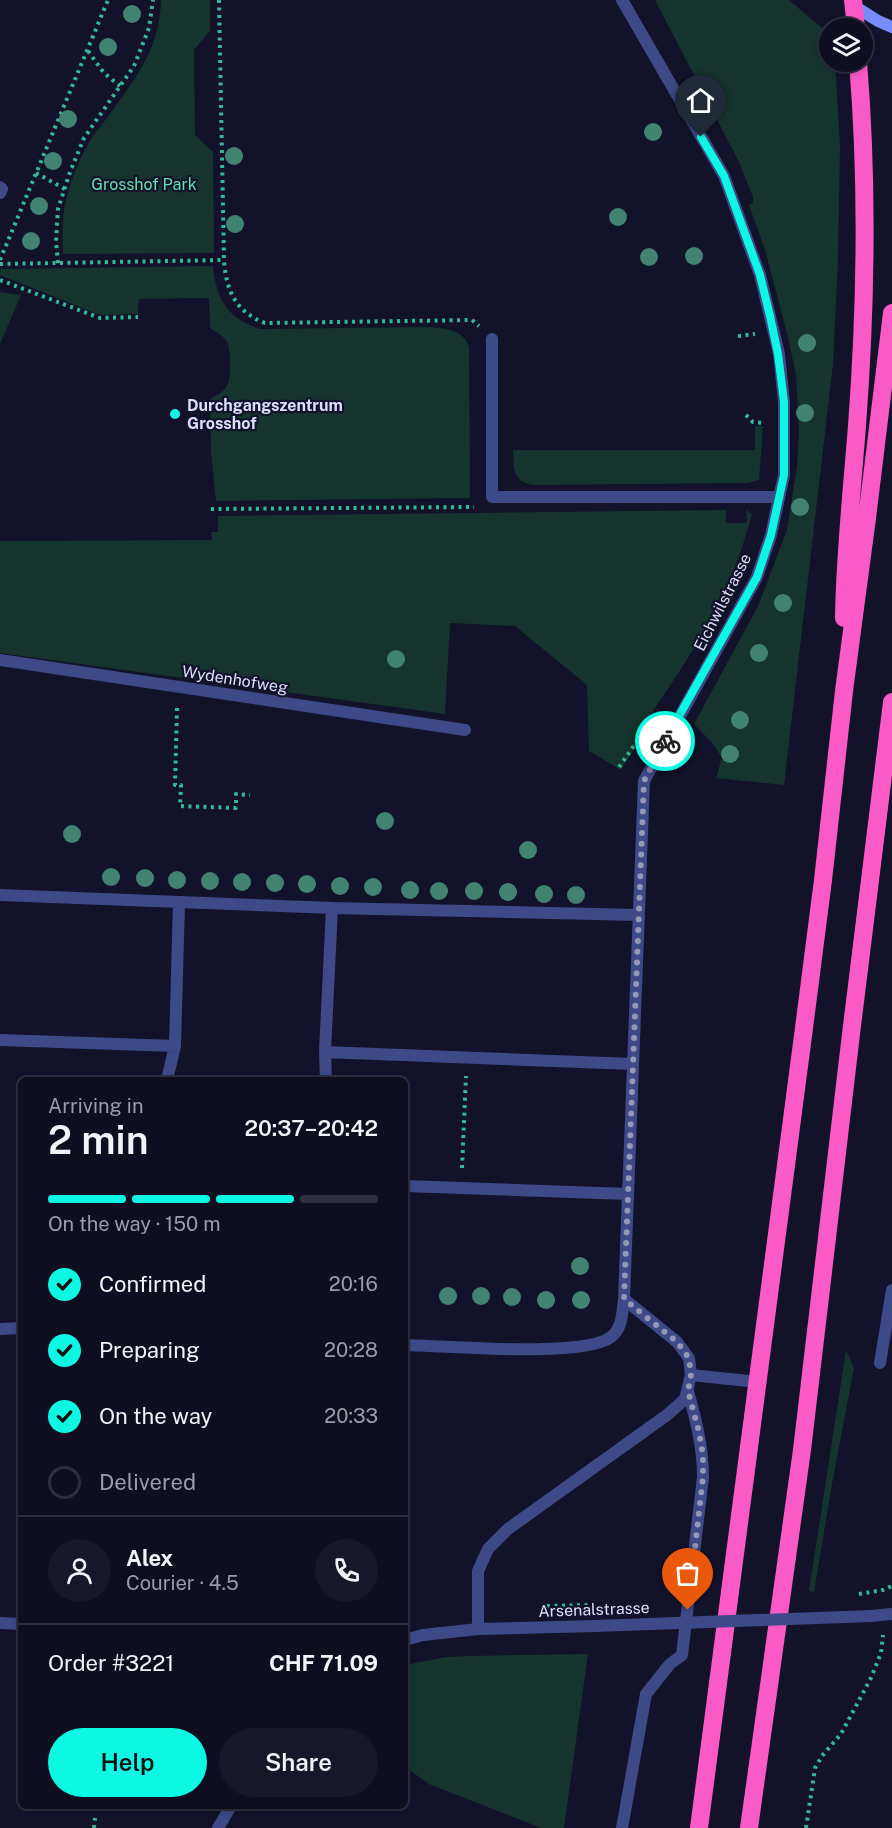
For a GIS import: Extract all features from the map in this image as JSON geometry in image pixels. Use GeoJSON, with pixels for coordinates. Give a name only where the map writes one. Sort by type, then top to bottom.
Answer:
{"type":"FeatureCollection","features":[{"type":"Feature","properties":{"kind":"highway"},"geometry":{"type":"LineString","coordinates":[[853,0],[855,18]]}},
{"type":"Feature","properties":{"kind":"highway"},"geometry":{"type":"LineString","coordinates":[[843,691],[844,583],[864,310],[864,190],[859,72]]}},
{"type":"Feature","properties":{"kind":"highway"},"geometry":{"type":"LineString","coordinates":[[699,1828],[823,880],[843,691],[892,313]]}},
{"type":"Feature","properties":{"kind":"highway"},"geometry":{"type":"LineString","coordinates":[[749,1828],[802,1450],[851,1034],[890,735],[892,702]]}},
{"type":"Feature","properties":{"kind":"main road"},"geometry":{"type":"LineString","coordinates":[[844,0],[892,27]]}},
{"type":"Feature","properties":{"kind":"street","name":"Eichwilstrasse"},"geometry":{"type":"LineString","coordinates":[[408,1345],[543,1349],[583,1346],[612,1337],[621,1325],[624,1299],[644,781],[757,577],[771,535],[784,475],[784,402],[778,354],[760,275],[724,176],[622,0]]}},
{"type":"Feature","properties":{"kind":"street"},"geometry":{"type":"LineString","coordinates":[[0,187],[2,189],[0,192]]}},
{"type":"Feature","properties":{"kind":"street"},"geometry":{"type":"LineString","coordinates":[[492,339],[492,497],[779,497]]}},
{"type":"Feature","properties":{"kind":"street","name":"Wydenhofweg"},"geometry":{"type":"LineString","coordinates":[[0,660],[465,730]]}},
{"type":"Feature","properties":{"kind":"street"},"geometry":{"type":"LineString","coordinates":[[0,895],[332,908],[638,915]]}},
{"type":"Feature","properties":{"kind":"street"},"geometry":{"type":"LineString","coordinates":[[168,1077],[175,1046],[178,902]]}},
{"type":"Feature","properties":{"kind":"street"},"geometry":{"type":"LineString","coordinates":[[326,1077],[332,908]]}},
{"type":"Feature","properties":{"kind":"street"},"geometry":{"type":"LineString","coordinates":[[0,1040],[175,1046]]}},
{"type":"Feature","properties":{"kind":"street"},"geometry":{"type":"LineString","coordinates":[[325,1052],[632,1064]]}},
{"type":"Feature","properties":{"kind":"street"},"geometry":{"type":"LineString","coordinates":[[408,1186],[628,1194]]}},
{"type":"Feature","properties":{"kind":"street"},"geometry":{"type":"LineString","coordinates":[[880,1363],[892,1290]]}},
{"type":"Feature","properties":{"kind":"street"},"geometry":{"type":"LineString","coordinates":[[478,1629],[478,1571],[488,1549],[508,1529],[667,1415],[685,1399],[691,1375],[689,1358],[677,1342],[624,1299]]}},
{"type":"Feature","properties":{"kind":"street"},"geometry":{"type":"LineString","coordinates":[[0,1329],[18,1328]]}},
{"type":"Feature","properties":{"kind":"street"},"geometry":{"type":"LineString","coordinates":[[691,1375],[758,1382]]}},
{"type":"Feature","properties":{"kind":"street"},"geometry":{"type":"LineString","coordinates":[[622,1828],[646,1694],[670,1664],[682,1655],[703,1477],[703,1455],[699,1432],[688,1391]]}},
{"type":"Feature","properties":{"kind":"street","name":"Arsenalstrasse"},"geometry":{"type":"LineString","coordinates":[[408,1639],[423,1635],[478,1629],[892,1614]]}},
{"type":"Feature","properties":{"kind":"street"},"geometry":{"type":"LineString","coordinates":[[0,1623],[18,1624]]}},
{"type":"Feature","properties":{"kind":"street"},"geometry":{"type":"LineString","coordinates":[[218,1828],[229,1809]]}},
{"type":"Feature","properties":{"kind":"path"},"geometry":{"type":"LineString","coordinates":[[108,0],[0,262],[225,260]]}},
{"type":"Feature","properties":{"kind":"path"},"geometry":{"type":"LineString","coordinates":[[58,263],[56,241],[58,209],[65,189],[84,138],[134,66],[149,28],[153,0]]}},
{"type":"Feature","properties":{"kind":"path"},"geometry":{"type":"LineString","coordinates":[[219,0],[225,277],[234,298],[249,317],[265,323],[472,320],[492,339]]}},
{"type":"Feature","properties":{"kind":"path"},"geometry":{"type":"LineString","coordinates":[[87,50],[104,73],[120,86]]}},
{"type":"Feature","properties":{"kind":"path"},"geometry":{"type":"LineString","coordinates":[[36,173],[65,189]]}},
{"type":"Feature","properties":{"kind":"path"},"geometry":{"type":"LineString","coordinates":[[0,280],[100,318],[138,317]]}},
{"type":"Feature","properties":{"kind":"path"},"geometry":{"type":"LineString","coordinates":[[752,323],[758,342]]}},
{"type":"Feature","properties":{"kind":"path"},"geometry":{"type":"LineString","coordinates":[[738,336],[756,334]]}},
{"type":"Feature","properties":{"kind":"path"},"geometry":{"type":"LineString","coordinates":[[746,415],[753,422],[767,423]]}},
{"type":"Feature","properties":{"kind":"path"},"geometry":{"type":"LineString","coordinates":[[211,509],[478,507],[492,497]]}},
{"type":"Feature","properties":{"kind":"path"},"geometry":{"type":"LineString","coordinates":[[178,687],[175,785],[180,785],[180,806],[236,808],[236,794],[250,795]]}},
{"type":"Feature","properties":{"kind":"path"},"geometry":{"type":"LineString","coordinates":[[620,767],[651,722]]}},
{"type":"Feature","properties":{"kind":"path"},"geometry":{"type":"LineString","coordinates":[[461,1188],[467,1058]]}},
{"type":"Feature","properties":{"kind":"path"},"geometry":{"type":"LineString","coordinates":[[855,1594],[883,1590],[892,1586]]}},
{"type":"Feature","properties":{"kind":"path"},"geometry":{"type":"LineString","coordinates":[[806,1828],[815,1768],[841,1734],[871,1678],[881,1653],[883,1638]]}},
{"type":"Feature","properties":{"kind":"path"},"geometry":{"type":"LineString","coordinates":[[94,1828],[95,1818]]}},
{"type":"Feature","properties":{"kind":"green space","name":"Grosshof Park"},"geometry":{"type":"Polygon","coordinates":[[[161,0],[210,0],[210,31],[194,50],[195,135],[213,152],[214,253],[63,254],[63,217],[66,198],[76,170],[92,137],[127,91],[144,64],[156,34],[161,0]]]}},
{"type":"Feature","properties":{"kind":"green space"},"geometry":{"type":"Polygon","coordinates":[[[655,0],[789,0],[819,26],[819,72],[836,72],[840,145],[833,364],[784,785],[716,778],[722,758],[713,744],[694,724],[758,606],[787,530],[797,467],[799,433],[796,375],[765,250],[749,205],[753,202],[753,197],[739,162],[655,0]]]}},
{"type":"Feature","properties":{"kind":"green space"},"geometry":{"type":"Polygon","coordinates":[[[213,266],[217,288],[226,306],[240,320],[260,329],[431,327],[454,331],[463,337],[469,347],[470,498],[216,501],[211,452],[210,399],[227,386],[230,362],[226,340],[210,328],[209,298],[139,299],[138,314],[103,315],[0,275],[0,269],[213,266]]]}},
{"type":"Feature","properties":{"kind":"green space"},"geometry":{"type":"Polygon","coordinates":[[[0,292],[21,295],[0,344],[0,292]]]}},
{"type":"Feature","properties":{"kind":"green space"},"geometry":{"type":"Polygon","coordinates":[[[755,426],[763,426],[759,480],[748,483],[533,485],[521,480],[514,468],[513,450],[755,450],[755,426]]]}},
{"type":"Feature","properties":{"kind":"green space"},"geometry":{"type":"Polygon","coordinates":[[[726,510],[726,523],[747,523],[746,510],[752,514],[730,580],[708,625],[642,728],[645,731],[621,770],[589,751],[587,685],[515,626],[450,623],[445,714],[0,653],[0,541],[212,540],[211,532],[218,532],[218,516],[726,510]]]}},
{"type":"Feature","properties":{"kind":"green space"},"geometry":{"type":"Polygon","coordinates":[[[846,1350],[854,1368],[814,1592],[809,1591],[846,1350]]]}},
{"type":"Feature","properties":{"kind":"green space"},"geometry":{"type":"Polygon","coordinates":[[[588,1654],[564,1828],[541,1828],[429,1784],[408,1769],[408,1664],[446,1657],[588,1654]]]}},
{"type":"Feature","properties":{"kind":"way so far"},"geometry":{"type":"LineString","coordinates":[[665,741],[644,781],[624,1299],[677,1342],[689,1358],[691,1375],[688,1391],[699,1432],[703,1455],[703,1477],[688,1610]]}},
{"type":"Feature","properties":{"kind":"place","name":"Durchgangszentrum Grosshof"},"geometry":{"type":"Point","coordinates":[175,414]}},
{"type":"Feature","properties":{"kind":"route"},"geometry":{"type":"LineString","coordinates":[[665,741],[757,577],[771,535],[784,475],[784,402],[778,354],[760,275],[724,176],[701,137]]}}]}
